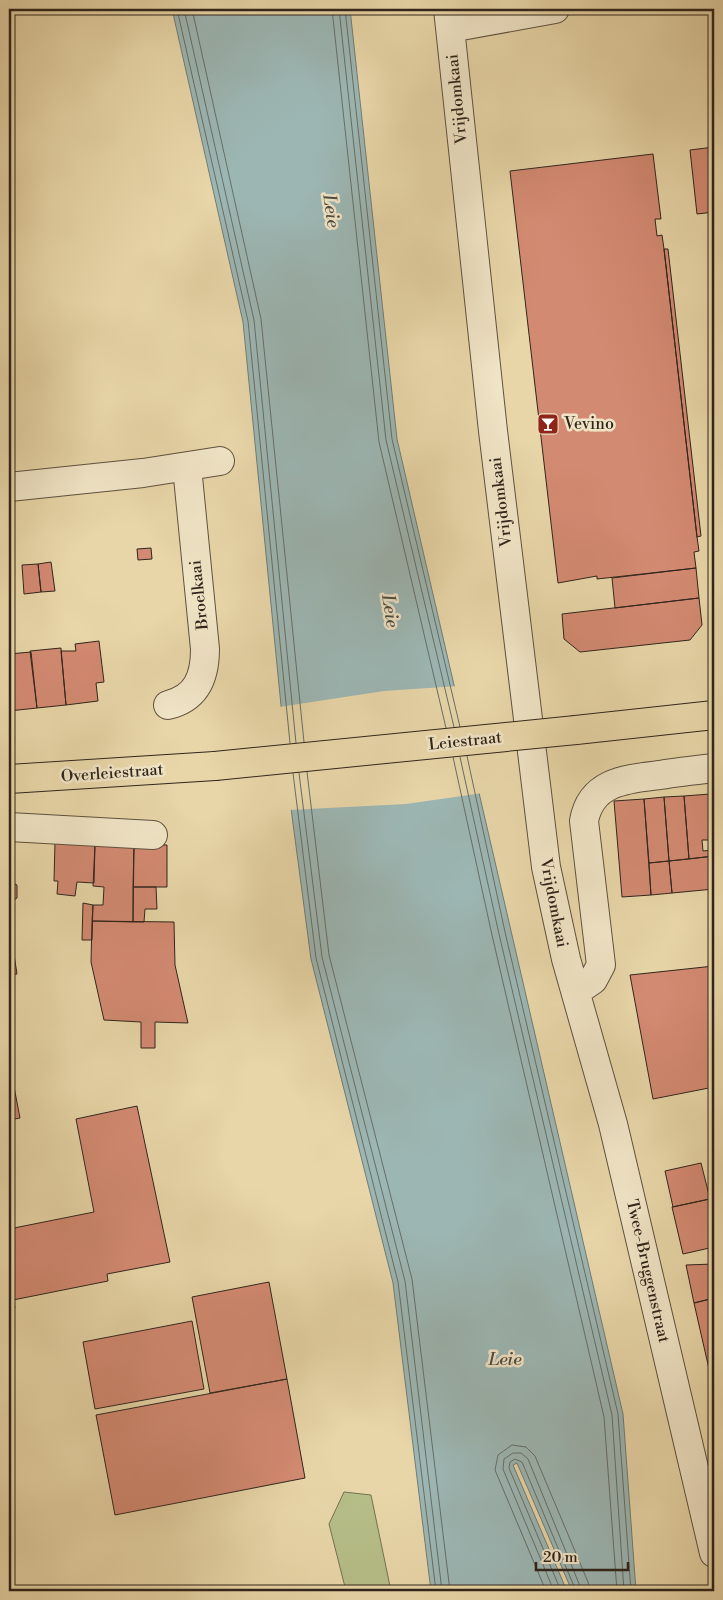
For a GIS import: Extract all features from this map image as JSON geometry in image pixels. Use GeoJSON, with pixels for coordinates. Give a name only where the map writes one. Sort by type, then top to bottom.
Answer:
{"type":"FeatureCollection","features":[{"type":"Feature","properties":{"kind":"main road","name":"Leiestraat"},"geometry":{"type":"LineString","coordinates":[[215,766],[714,715]]}},
{"type":"Feature","properties":{"kind":"main road","name":"Overleiestraat"},"geometry":{"type":"LineString","coordinates":[[9,779],[215,766]]}},
{"type":"Feature","properties":{"kind":"street"},"geometry":{"type":"LineString","coordinates":[[449,19],[555,9]]}},
{"type":"Feature","properties":{"kind":"street","name":"Vrijdomkaai"},"geometry":{"type":"LineString","coordinates":[[449,19],[492,431],[535,788],[546,867],[566,959],[577,992]]}},
{"type":"Feature","properties":{"kind":"street"},"geometry":{"type":"LineString","coordinates":[[9,486],[187,467],[220,461]]}},
{"type":"Feature","properties":{"kind":"street","name":"Broelkaai"},"geometry":{"type":"LineString","coordinates":[[168,705],[177,703],[192,693],[202,678],[204,669],[205,650],[187,467]]}},
{"type":"Feature","properties":{"kind":"street"},"geometry":{"type":"LineString","coordinates":[[577,992],[593,980],[601,965],[584,821],[588,807],[602,790],[622,779],[714,768]]}},
{"type":"Feature","properties":{"kind":"street"},"geometry":{"type":"LineString","coordinates":[[9,827],[153,836]]}},
{"type":"Feature","properties":{"kind":"street","name":"Twee-Bruggenstraat"},"geometry":{"type":"LineString","coordinates":[[577,992],[613,1124],[714,1552]]}},
{"type":"Feature","properties":{"kind":"green space"},"geometry":{"type":"Polygon","coordinates":[[[344,1492],[371,1495],[391,1591],[346,1591],[329,1524],[344,1492]]]}},
{"type":"Feature","properties":{"kind":"water","name":"Leie"},"geometry":{"type":"Polygon","coordinates":[[[172,9],[350,9],[397,439],[623,1414],[636,1591],[572,1591],[517,1463],[513,1465],[567,1591],[431,1591],[393,1283],[311,959],[292,816],[243,322],[172,9]]]}},
{"type":"Feature","properties":{"kind":"pier"},"geometry":{"type":"Polygon","coordinates":[[[458,686],[483,793],[406,804],[289,810],[279,707],[384,691],[458,686]]]}},
{"type":"Feature","properties":{"kind":"building"},"geometry":{"type":"Polygon","coordinates":[[[714,147],[714,212],[697,214],[690,150],[714,147]]]}},
{"type":"Feature","properties":{"kind":"building"},"geometry":{"type":"Polygon","coordinates":[[[653,154],[661,219],[655,219],[657,236],[662,235],[664,249],[699,551],[694,552],[696,568],[597,579],[597,576],[558,583],[510,171],[653,154]]]}},
{"type":"Feature","properties":{"kind":"building"},"geometry":{"type":"Polygon","coordinates":[[[664,249],[668,249],[701,536],[697,537],[664,249]]]}},
{"type":"Feature","properties":{"kind":"building"},"geometry":{"type":"Polygon","coordinates":[[[151,548],[152,559],[138,560],[137,549],[151,548]]]}},
{"type":"Feature","properties":{"kind":"building"},"geometry":{"type":"Polygon","coordinates":[[[51,562],[55,591],[41,592],[38,564],[51,562]]]}},
{"type":"Feature","properties":{"kind":"building"},"geometry":{"type":"Polygon","coordinates":[[[38,564],[41,592],[24,594],[22,565],[38,564]]]}},
{"type":"Feature","properties":{"kind":"building"},"geometry":{"type":"Polygon","coordinates":[[[696,568],[699,598],[615,608],[612,578],[696,568]]]}},
{"type":"Feature","properties":{"kind":"building"},"geometry":{"type":"Polygon","coordinates":[[[699,598],[702,625],[690,640],[580,652],[564,639],[562,614],[699,598]]]}},
{"type":"Feature","properties":{"kind":"building"},"geometry":{"type":"Polygon","coordinates":[[[99,641],[104,682],[96,683],[98,701],[66,705],[61,651],[76,651],[75,644],[99,641]]]}},
{"type":"Feature","properties":{"kind":"building"},"geometry":{"type":"Polygon","coordinates":[[[61,648],[66,705],[37,708],[30,651],[61,648]]]}},
{"type":"Feature","properties":{"kind":"building"},"geometry":{"type":"Polygon","coordinates":[[[31,652],[37,708],[9,711],[9,654],[31,652]]]}},
{"type":"Feature","properties":{"kind":"building"},"geometry":{"type":"Polygon","coordinates":[[[714,793],[714,856],[710,794],[714,793]]]}},
{"type":"Feature","properties":{"kind":"building"},"geometry":{"type":"Polygon","coordinates":[[[710,794],[713,840],[702,840],[703,851],[713,850],[714,856],[689,859],[684,796],[710,794]]]}},
{"type":"Feature","properties":{"kind":"building"},"geometry":{"type":"Polygon","coordinates":[[[684,796],[689,859],[669,861],[664,797],[684,796]]]}},
{"type":"Feature","properties":{"kind":"building"},"geometry":{"type":"Polygon","coordinates":[[[664,797],[669,861],[649,863],[644,799],[664,797]]]}},
{"type":"Feature","properties":{"kind":"building"},"geometry":{"type":"Polygon","coordinates":[[[644,799],[651,895],[622,897],[614,801],[644,799]]]}},
{"type":"Feature","properties":{"kind":"building"},"geometry":{"type":"Polygon","coordinates":[[[9,841],[13,845],[11,882],[17,885],[17,898],[12,901],[12,905],[9,905],[9,841]]]}},
{"type":"Feature","properties":{"kind":"building"},"geometry":{"type":"Polygon","coordinates":[[[55,842],[95,844],[94,883],[77,882],[75,896],[57,894],[58,881],[54,881],[55,842]]]}},
{"type":"Feature","properties":{"kind":"building"},"geometry":{"type":"Polygon","coordinates":[[[95,844],[134,845],[133,922],[92,921],[93,905],[103,905],[104,887],[93,886],[95,844]]]}},
{"type":"Feature","properties":{"kind":"building"},"geometry":{"type":"Polygon","coordinates":[[[134,845],[167,845],[167,887],[133,887],[134,845]]]}},
{"type":"Feature","properties":{"kind":"building"},"geometry":{"type":"Polygon","coordinates":[[[714,856],[714,889],[672,893],[669,861],[714,856]]]}},
{"type":"Feature","properties":{"kind":"building"},"geometry":{"type":"Polygon","coordinates":[[[669,861],[672,893],[651,895],[649,863],[669,861]]]}},
{"type":"Feature","properties":{"kind":"building"},"geometry":{"type":"Polygon","coordinates":[[[133,887],[156,887],[157,909],[145,909],[144,922],[133,922],[133,887]]]}},
{"type":"Feature","properties":{"kind":"building"},"geometry":{"type":"Polygon","coordinates":[[[83,903],[93,905],[92,940],[82,940],[83,903]]]}},
{"type":"Feature","properties":{"kind":"building"},"geometry":{"type":"Polygon","coordinates":[[[92,921],[174,922],[175,965],[188,1023],[155,1022],[155,1048],[141,1048],[141,1022],[104,1020],[91,962],[92,921]]]}},
{"type":"Feature","properties":{"kind":"building"},"geometry":{"type":"Polygon","coordinates":[[[9,922],[17,974],[9,975],[9,922]]]}},
{"type":"Feature","properties":{"kind":"building"},"geometry":{"type":"Polygon","coordinates":[[[714,966],[714,1087],[653,1099],[630,975],[714,966]]]}},
{"type":"Feature","properties":{"kind":"building"},"geometry":{"type":"Polygon","coordinates":[[[14,1087],[20,1118],[9,1120],[9,1088],[14,1087]]]}},
{"type":"Feature","properties":{"kind":"building"},"geometry":{"type":"Polygon","coordinates":[[[137,1106],[170,1262],[107,1274],[108,1281],[13,1300],[15,1308],[9,1309],[9,1229],[94,1212],[76,1119],[137,1106]]]}},
{"type":"Feature","properties":{"kind":"building"},"geometry":{"type":"Polygon","coordinates":[[[701,1163],[710,1199],[673,1207],[665,1171],[701,1163]]]}},
{"type":"Feature","properties":{"kind":"building"},"geometry":{"type":"Polygon","coordinates":[[[714,1198],[714,1247],[683,1254],[672,1207],[714,1198]]]}},
{"type":"Feature","properties":{"kind":"building"},"geometry":{"type":"Polygon","coordinates":[[[714,1264],[714,1298],[694,1303],[686,1265],[714,1264]]]}},
{"type":"Feature","properties":{"kind":"building"},"geometry":{"type":"Polygon","coordinates":[[[269,1282],[287,1379],[210,1393],[192,1297],[269,1282]]]}},
{"type":"Feature","properties":{"kind":"building"},"geometry":{"type":"Polygon","coordinates":[[[714,1298],[714,1391],[694,1303],[714,1298]]]}},
{"type":"Feature","properties":{"kind":"building"},"geometry":{"type":"Polygon","coordinates":[[[192,1321],[204,1389],[95,1409],[83,1342],[192,1321]]]}},
{"type":"Feature","properties":{"kind":"building"},"geometry":{"type":"Polygon","coordinates":[[[287,1379],[305,1478],[115,1515],[96,1415],[287,1379]]]}},
{"type":"Feature","properties":{"kind":"place","name":"Vevino"},"geometry":{"type":"Point","coordinates":[548,424]}}]}
